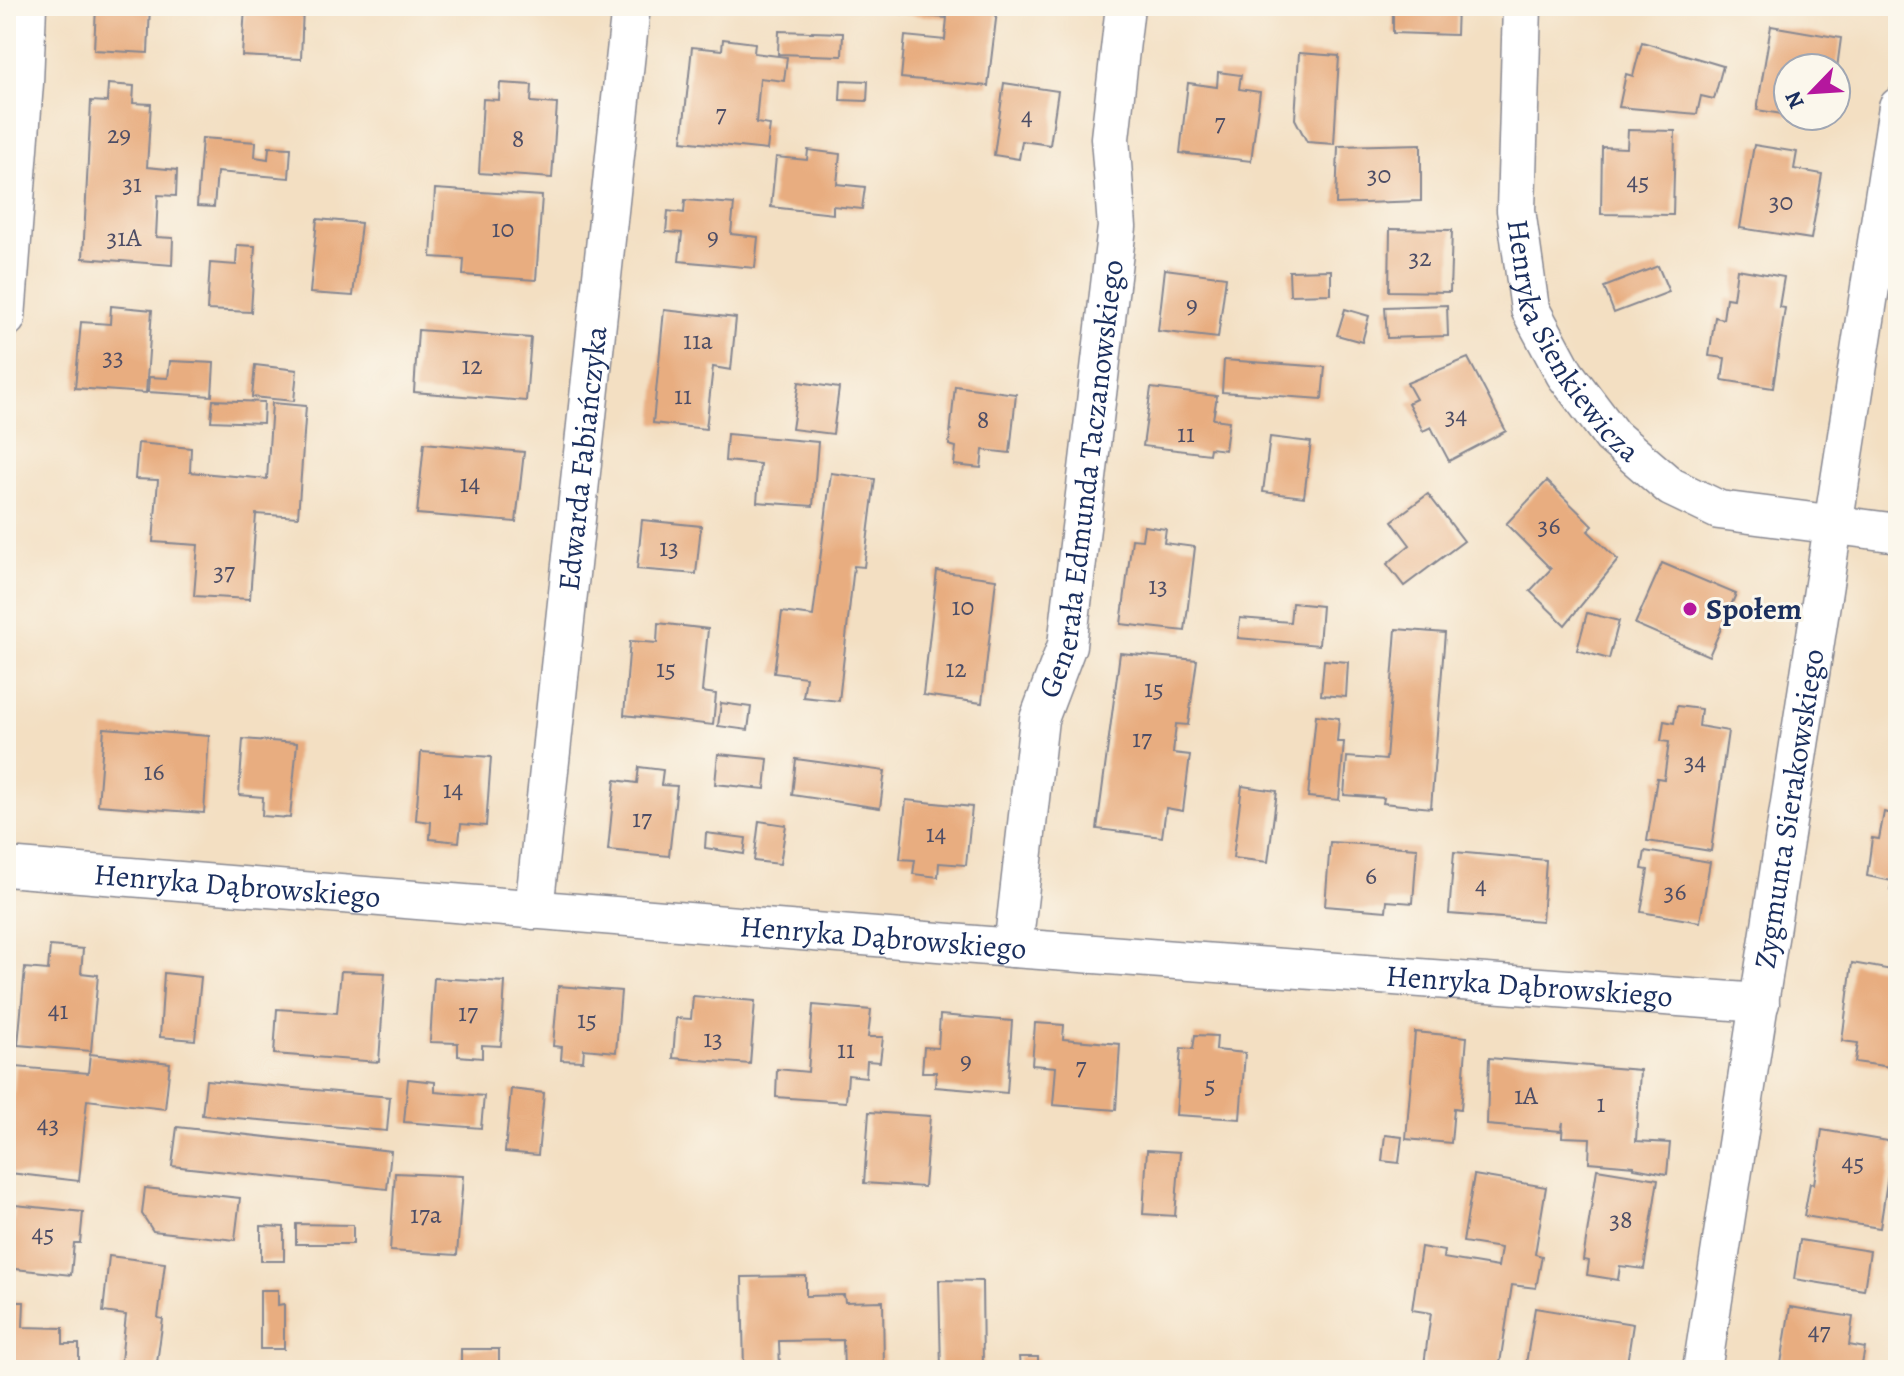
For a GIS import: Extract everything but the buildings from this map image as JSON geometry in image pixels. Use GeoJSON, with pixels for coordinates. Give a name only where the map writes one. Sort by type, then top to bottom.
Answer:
{"type":"FeatureCollection","features":[{"type":"Feature","properties":{"kind":"street"},"geometry":{"type":"LineString","coordinates":[[6,318],[27,6]]}},
{"type":"Feature","properties":{"kind":"street","name":"Edwarda Fabiańczyka"},"geometry":{"type":"LineString","coordinates":[[534,910],[631,6]]}},
{"type":"Feature","properties":{"kind":"street","name":"Generała Edmunda Taczanowskiego"},"geometry":{"type":"LineString","coordinates":[[1013,948],[1039,719],[1067,645],[1112,273],[1117,227],[1110,138],[1125,6]]}},
{"type":"Feature","properties":{"kind":"street","name":"Henryka Sienkiewicza"},"geometry":{"type":"LineString","coordinates":[[1522,6],[1516,210],[1530,309],[1565,374],[1612,436],[1671,487],[1719,510],[1898,533]]}},
{"type":"Feature","properties":{"kind":"street","name":"Zygmunta Sierakowskiego"},"geometry":{"type":"LineString","coordinates":[[1702,1370],[1898,107]]}},
{"type":"Feature","properties":{"kind":"street","name":"Henryka Dąbrowskiego"},"geometry":{"type":"LineString","coordinates":[[6,867],[1013,948],[1760,1003]]}},
{"type":"Feature","properties":{"kind":"place","name":"Społem"},"geometry":{"type":"Point","coordinates":[1690,609]}}]}
